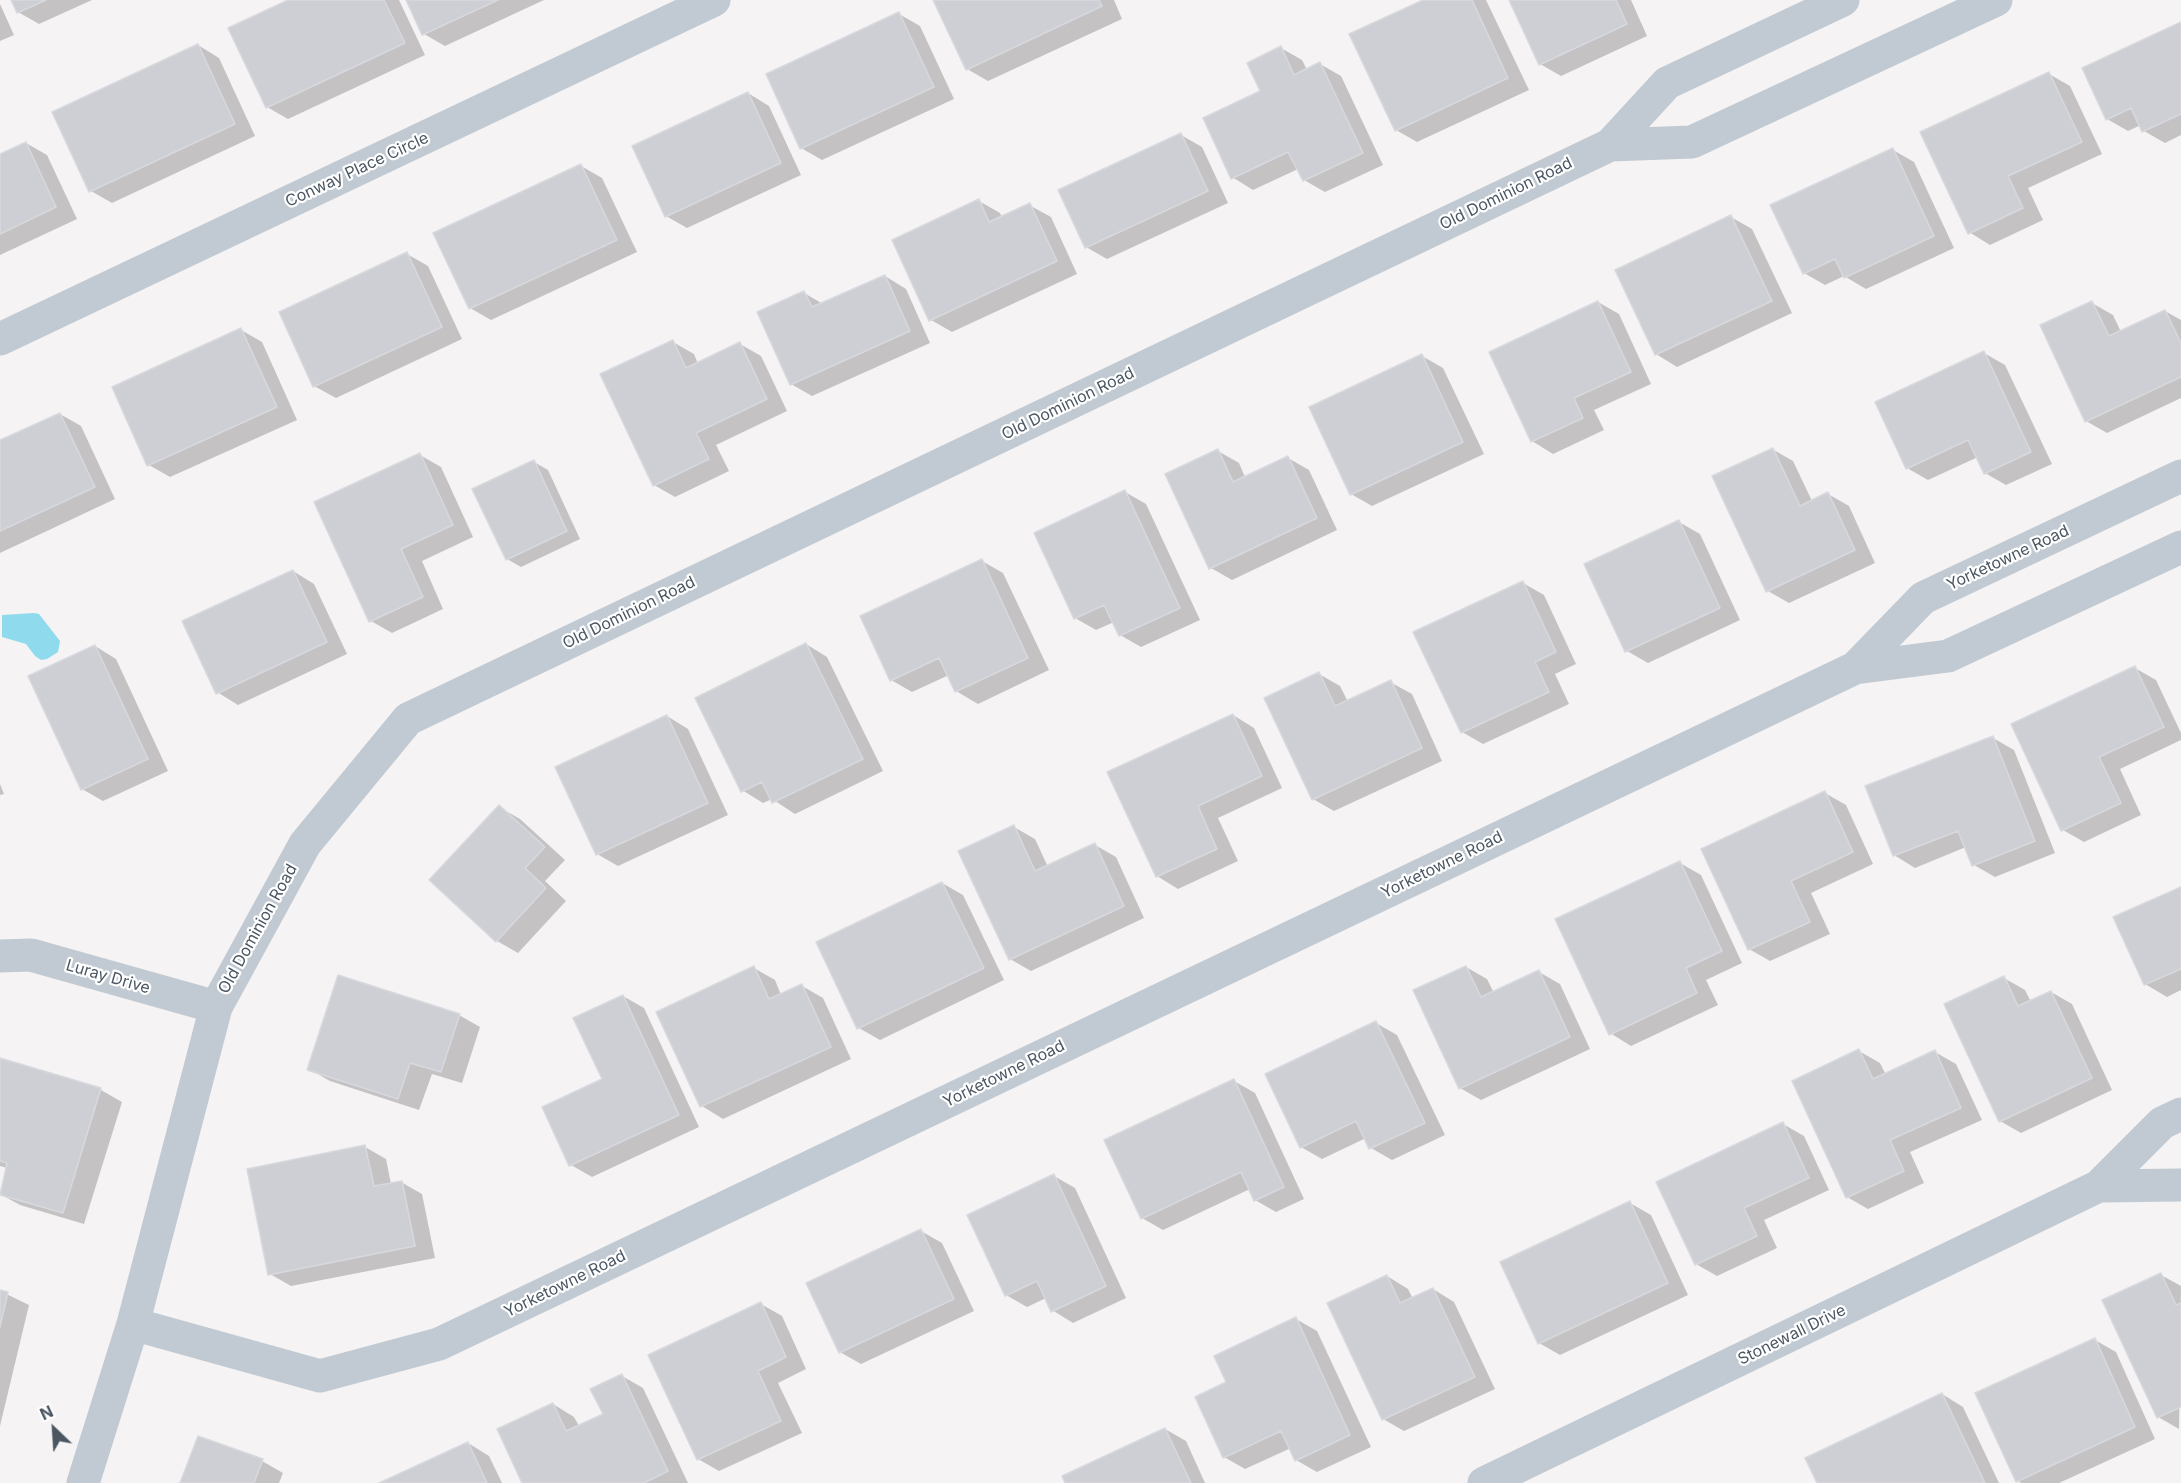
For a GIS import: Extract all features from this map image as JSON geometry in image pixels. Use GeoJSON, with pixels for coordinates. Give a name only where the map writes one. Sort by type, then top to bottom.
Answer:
{"type":"FeatureCollection","features":[{"type":"Feature","properties":{"kind":"street","name":"Conway Place Circle"},"geometry":{"type":"LineString","coordinates":[[0,339],[714,0]]}},
{"type":"Feature","properties":{"kind":"street","name":"Old Dominion Road"},"geometry":{"type":"LineString","coordinates":[[83,1483],[133,1324],[216,1007],[305,843],[408,719],[1610,145],[1667,83],[1843,0]]}},
{"type":"Feature","properties":{"kind":"street","name":"Old Dominion Road"},"geometry":{"type":"LineString","coordinates":[[1610,145],[1692,142],[1996,0]]}},
{"type":"Feature","properties":{"kind":"street","name":"Yorketowne Road"},"geometry":{"type":"LineString","coordinates":[[1855,668],[1923,598],[2181,476]]}},
{"type":"Feature","properties":{"kind":"street","name":"Yorketowne Road"},"geometry":{"type":"LineString","coordinates":[[133,1324],[320,1376],[439,1344],[1855,668],[1948,656],[2181,547]]}},
{"type":"Feature","properties":{"kind":"street","name":"Luray Drive"},"geometry":{"type":"LineString","coordinates":[[0,956],[31,954],[216,1007]]}},
{"type":"Feature","properties":{"kind":"street","name":"Stonewall Drive"},"geometry":{"type":"LineString","coordinates":[[1484,1483],[2099,1186],[2162,1123],[2181,1114]]}},
{"type":"Feature","properties":{"kind":"street","name":"Stonewall Drive"},"geometry":{"type":"LineString","coordinates":[[2099,1186],[2181,1185]]}},
{"type":"Feature","properties":{"kind":"water"},"geometry":{"type":"Polygon","coordinates":[[[39,614],[60,641],[58,652],[47,659],[41,660],[35,656],[26,644],[2,637],[2,615],[39,614]]]}},
{"type":"Feature","properties":{"kind":"building"},"geometry":{"type":"Polygon","coordinates":[[[11,0],[46,0],[17,13],[11,0]]]}},
{"type":"Feature","properties":{"kind":"building"},"geometry":{"type":"Polygon","coordinates":[[[288,0],[384,0],[405,43],[266,108],[228,28],[288,0]]]}},
{"type":"Feature","properties":{"kind":"building"},"geometry":{"type":"Polygon","coordinates":[[[406,0],[498,0],[422,35],[406,0]]]}},
{"type":"Feature","properties":{"kind":"building"},"geometry":{"type":"Polygon","coordinates":[[[933,0],[1099,0],[1102,6],[966,70],[933,0]]]}},
{"type":"Feature","properties":{"kind":"building"},"geometry":{"type":"Polygon","coordinates":[[[1423,0],[1472,0],[1508,78],[1395,131],[1349,34],[1423,0]]]}},
{"type":"Feature","properties":{"kind":"building"},"geometry":{"type":"Polygon","coordinates":[[[1509,0],[1616,0],[1627,24],[1539,65],[1509,0]]]}},
{"type":"Feature","properties":{"kind":"building"},"geometry":{"type":"Polygon","coordinates":[[[899,12],[934,87],[800,149],[766,74],[899,12]]]}},
{"type":"Feature","properties":{"kind":"building"},"geometry":{"type":"Polygon","coordinates":[[[2181,22],[2181,114],[2142,132],[2131,108],[2106,120],[2082,68],[2181,22]]]}},
{"type":"Feature","properties":{"kind":"building"},"geometry":{"type":"Polygon","coordinates":[[[198,44],[235,124],[89,192],[52,112],[198,44]]]}},
{"type":"Feature","properties":{"kind":"building"},"geometry":{"type":"Polygon","coordinates":[[[1281,46],[1294,75],[1320,62],[1363,153],[1303,181],[1288,152],[1231,179],[1203,118],[1260,91],[1247,63],[1281,46]]]}},
{"type":"Feature","properties":{"kind":"building"},"geometry":{"type":"Polygon","coordinates":[[[2049,72],[2082,142],[2008,176],[2023,208],[1968,234],[1920,132],[2049,72]]]}},
{"type":"Feature","properties":{"kind":"building"},"geometry":{"type":"Polygon","coordinates":[[[748,92],[781,163],[665,217],[632,146],[748,92]]]}},
{"type":"Feature","properties":{"kind":"building"},"geometry":{"type":"Polygon","coordinates":[[[1181,133],[1208,191],[1085,248],[1058,190],[1181,133]]]}},
{"type":"Feature","properties":{"kind":"building"},"geometry":{"type":"Polygon","coordinates":[[[26,142],[56,207],[0,234],[0,154],[26,142]]]}},
{"type":"Feature","properties":{"kind":"building"},"geometry":{"type":"Polygon","coordinates":[[[1893,148],[1934,236],[1844,278],[1835,259],[1803,274],[1770,205],[1893,148]]]}},
{"type":"Feature","properties":{"kind":"building"},"geometry":{"type":"Polygon","coordinates":[[[581,164],[617,240],[469,309],[433,233],[581,164]]]}},
{"type":"Feature","properties":{"kind":"building"},"geometry":{"type":"Polygon","coordinates":[[[979,199],[989,222],[1030,203],[1057,261],[929,321],[892,240],[979,199]]]}},
{"type":"Feature","properties":{"kind":"building"},"geometry":{"type":"Polygon","coordinates":[[[1731,215],[1772,301],[1655,355],[1615,270],[1731,215]]]}},
{"type":"Feature","properties":{"kind":"building"},"geometry":{"type":"Polygon","coordinates":[[[407,252],[442,327],[313,387],[279,312],[407,252]]]}},
{"type":"Feature","properties":{"kind":"building"},"geometry":{"type":"Polygon","coordinates":[[[885,275],[910,331],[790,385],[757,312],[804,291],[812,307],[885,275]]]}},
{"type":"Feature","properties":{"kind":"building"},"geometry":{"type":"Polygon","coordinates":[[[1598,301],[1631,372],[1574,398],[1583,418],[1531,442],[1489,352],[1598,301]]]}},
{"type":"Feature","properties":{"kind":"building"},"geometry":{"type":"Polygon","coordinates":[[[2092,301],[2109,336],[2165,310],[2181,343],[2181,377],[2085,422],[2040,325],[2092,301]]]}},
{"type":"Feature","properties":{"kind":"building"},"geometry":{"type":"Polygon","coordinates":[[[241,328],[277,407],[147,466],[112,387],[241,328]]]}},
{"type":"Feature","properties":{"kind":"building"},"geometry":{"type":"Polygon","coordinates":[[[673,340],[686,368],[740,342],[767,399],[696,433],[709,459],[653,486],[600,374],[673,340]]]}},
{"type":"Feature","properties":{"kind":"building"},"geometry":{"type":"Polygon","coordinates":[[[1984,351],[2031,452],[1984,474],[1968,440],[1906,469],[1875,402],[1984,351]]]}},
{"type":"Feature","properties":{"kind":"building"},"geometry":{"type":"Polygon","coordinates":[[[1422,354],[1463,442],[1350,495],[1309,407],[1422,354]]]}},
{"type":"Feature","properties":{"kind":"building"},"geometry":{"type":"Polygon","coordinates":[[[60,413],[95,487],[0,531],[0,440],[60,413]]]}},
{"type":"Feature","properties":{"kind":"building"},"geometry":{"type":"Polygon","coordinates":[[[1773,448],[1800,506],[1828,492],[1855,550],[1766,592],[1712,476],[1773,448]]]}},
{"type":"Feature","properties":{"kind":"building"},"geometry":{"type":"Polygon","coordinates":[[[1218,449],[1233,482],[1288,456],[1317,518],[1209,569],[1165,474],[1218,449]]]}},
{"type":"Feature","properties":{"kind":"building"},"geometry":{"type":"Polygon","coordinates":[[[420,453],[453,525],[401,549],[423,597],[369,622],[314,502],[420,453]]]}},
{"type":"Feature","properties":{"kind":"building"},"geometry":{"type":"Polygon","coordinates":[[[534,460],[567,531],[506,560],[472,489],[534,460]]]}},
{"type":"Feature","properties":{"kind":"building"},"geometry":{"type":"Polygon","coordinates":[[[1125,490],[1180,608],[1119,636],[1104,605],[1074,619],[1034,533],[1125,490]]]}},
{"type":"Feature","properties":{"kind":"building"},"geometry":{"type":"Polygon","coordinates":[[[1679,520],[1720,608],[1625,652],[1584,564],[1679,520]]]}},
{"type":"Feature","properties":{"kind":"building"},"geometry":{"type":"Polygon","coordinates":[[[982,559],[1028,658],[955,692],[939,658],[890,681],[860,616],[982,559]]]}},
{"type":"Feature","properties":{"kind":"building"},"geometry":{"type":"Polygon","coordinates":[[[293,570],[327,642],[216,694],[182,621],[293,570]]]}},
{"type":"Feature","properties":{"kind":"building"},"geometry":{"type":"Polygon","coordinates":[[[1523,581],[1556,652],[1535,662],[1549,692],[1461,733],[1413,632],[1523,581]]]}},
{"type":"Feature","properties":{"kind":"building"},"geometry":{"type":"Polygon","coordinates":[[[806,643],[863,759],[772,803],[762,782],[741,792],[695,698],[806,643]]]}},
{"type":"Feature","properties":{"kind":"building"},"geometry":{"type":"Polygon","coordinates":[[[95,645],[148,759],[81,790],[28,676],[95,645]]]}},
{"type":"Feature","properties":{"kind":"building"},"geometry":{"type":"Polygon","coordinates":[[[2135,666],[2164,727],[2099,757],[2121,803],[2061,831],[2011,724],[2135,666]]]}},
{"type":"Feature","properties":{"kind":"building"},"geometry":{"type":"Polygon","coordinates":[[[1319,672],[1335,706],[1391,680],[1422,748],[1312,800],[1264,698],[1319,672]]]}},
{"type":"Feature","properties":{"kind":"building"},"geometry":{"type":"Polygon","coordinates":[[[1233,714],[1262,776],[1198,806],[1217,849],[1156,877],[1107,772],[1233,714]]]}},
{"type":"Feature","properties":{"kind":"building"},"geometry":{"type":"Polygon","coordinates":[[[667,715],[708,803],[596,855],[555,767],[667,715]]]}},
{"type":"Feature","properties":{"kind":"building"},"geometry":{"type":"Polygon","coordinates":[[[1993,736],[2035,841],[1972,866],[1958,831],[1893,856],[1865,786],[1993,736]]]}},
{"type":"Feature","properties":{"kind":"building"},"geometry":{"type":"Polygon","coordinates":[[[1825,791],[1853,852],[1791,881],[1810,922],[1748,950],[1701,849],[1825,791]]]}},
{"type":"Feature","properties":{"kind":"building"},"geometry":{"type":"Polygon","coordinates":[[[499,805],[545,847],[525,868],[546,888],[496,942],[429,880],[499,805]]]}},
{"type":"Feature","properties":{"kind":"building"},"geometry":{"type":"Polygon","coordinates":[[[1014,825],[1035,871],[1095,843],[1124,906],[1009,960],[958,851],[1014,825]]]}},
{"type":"Feature","properties":{"kind":"building"},"geometry":{"type":"Polygon","coordinates":[[[1680,861],[1722,951],[1686,968],[1697,993],[1609,1035],[1555,919],[1680,861]]]}},
{"type":"Feature","properties":{"kind":"building"},"geometry":{"type":"Polygon","coordinates":[[[942,882],[984,968],[857,1029],[816,942],[942,882]]]}},
{"type":"Feature","properties":{"kind":"building"},"geometry":{"type":"Polygon","coordinates":[[[2181,887],[2181,969],[2144,985],[2113,917],[2181,887]]]}},
{"type":"Feature","properties":{"kind":"building"},"geometry":{"type":"Polygon","coordinates":[[[754,966],[769,999],[802,984],[831,1047],[700,1107],[656,1012],[754,966]]]}},
{"type":"Feature","properties":{"kind":"building"},"geometry":{"type":"Polygon","coordinates":[[[1466,966],[1481,997],[1539,970],[1570,1037],[1459,1089],[1413,990],[1466,966]]]}},
{"type":"Feature","properties":{"kind":"building"},"geometry":{"type":"Polygon","coordinates":[[[338,975],[460,1014],[441,1072],[410,1063],[398,1099],[307,1070],[338,975]]]}},
{"type":"Feature","properties":{"kind":"building"},"geometry":{"type":"Polygon","coordinates":[[[2004,976],[2018,1006],[2051,991],[2092,1078],[1999,1122],[1944,1004],[2004,976]]]}},
{"type":"Feature","properties":{"kind":"building"},"geometry":{"type":"Polygon","coordinates":[[[623,995],[679,1115],[569,1166],[542,1107],[602,1079],[573,1018],[623,995]]]}},
{"type":"Feature","properties":{"kind":"building"},"geometry":{"type":"Polygon","coordinates":[[[1376,1021],[1425,1123],[1369,1149],[1356,1121],[1300,1148],[1265,1074],[1376,1021]]]}},
{"type":"Feature","properties":{"kind":"building"},"geometry":{"type":"Polygon","coordinates":[[[1859,1049],[1873,1079],[1935,1050],[1961,1108],[1890,1140],[1904,1171],[1846,1198],[1792,1081],[1859,1049]]]}},
{"type":"Feature","properties":{"kind":"building"},"geometry":{"type":"Polygon","coordinates":[[[0,1058],[101,1088],[63,1213],[0,1195],[7,1163],[0,1161],[0,1058]]]}},
{"type":"Feature","properties":{"kind":"building"},"geometry":{"type":"Polygon","coordinates":[[[1234,1079],[1284,1187],[1254,1201],[1241,1172],[1141,1219],[1104,1140],[1234,1079]]]}},
{"type":"Feature","properties":{"kind":"building"},"geometry":{"type":"Polygon","coordinates":[[[1783,1122],[1809,1178],[1744,1208],[1757,1236],[1695,1265],[1656,1182],[1783,1122]]]}},
{"type":"Feature","properties":{"kind":"building"},"geometry":{"type":"Polygon","coordinates":[[[365,1145],[374,1186],[402,1181],[415,1246],[268,1275],[247,1169],[365,1145]]]}},
{"type":"Feature","properties":{"kind":"building"},"geometry":{"type":"Polygon","coordinates":[[[1054,1174],[1106,1286],[1051,1312],[1037,1281],[1005,1296],[967,1215],[1054,1174]]]}},
{"type":"Feature","properties":{"kind":"building"},"geometry":{"type":"Polygon","coordinates":[[[1630,1201],[1668,1283],[1538,1344],[1500,1262],[1630,1201]]]}},
{"type":"Feature","properties":{"kind":"building"},"geometry":{"type":"Polygon","coordinates":[[[921,1229],[954,1299],[839,1353],[806,1283],[921,1229]]]}},
{"type":"Feature","properties":{"kind":"building"},"geometry":{"type":"Polygon","coordinates":[[[2161,1273],[2176,1305],[2181,1303],[2181,1407],[2157,1418],[2102,1300],[2161,1273]]]}},
{"type":"Feature","properties":{"kind":"building"},"geometry":{"type":"Polygon","coordinates":[[[1387,1275],[1400,1303],[1433,1288],[1475,1377],[1382,1420],[1327,1303],[1387,1275]]]}},
{"type":"Feature","properties":{"kind":"building"},"geometry":{"type":"Polygon","coordinates":[[[0,1290],[8,1292],[0,1327],[0,1290]]]}},
{"type":"Feature","properties":{"kind":"building"},"geometry":{"type":"Polygon","coordinates":[[[761,1302],[786,1357],[758,1371],[781,1421],[697,1460],[648,1355],[761,1302]]]}},
{"type":"Feature","properties":{"kind":"building"},"geometry":{"type":"Polygon","coordinates":[[[1296,1317],[1350,1435],[1295,1461],[1281,1431],[1223,1458],[1195,1397],[1226,1382],[1214,1356],[1296,1317]]]}},
{"type":"Feature","properties":{"kind":"building"},"geometry":{"type":"Polygon","coordinates":[[[2095,1338],[2135,1427],[2016,1482],[1975,1393],[2095,1338]]]}},
{"type":"Feature","properties":{"kind":"building"},"geometry":{"type":"Polygon","coordinates":[[[622,1374],[668,1471],[644,1483],[522,1483],[497,1429],[553,1403],[566,1431],[603,1414],[590,1389],[622,1374]]]}},
{"type":"Feature","properties":{"kind":"building"},"geometry":{"type":"Polygon","coordinates":[[[1942,1393],[1985,1483],[1817,1483],[1805,1458],[1942,1393]]]}},
{"type":"Feature","properties":{"kind":"building"},"geometry":{"type":"Polygon","coordinates":[[[1165,1428],[1191,1483],[1065,1483],[1062,1476],[1165,1428]]]}},
{"type":"Feature","properties":{"kind":"building"},"geometry":{"type":"Polygon","coordinates":[[[198,1436],[263,1459],[254,1483],[180,1483],[198,1436]]]}},
{"type":"Feature","properties":{"kind":"building"},"geometry":{"type":"Polygon","coordinates":[[[468,1442],[487,1483],[379,1483],[468,1442]]]}}]}
